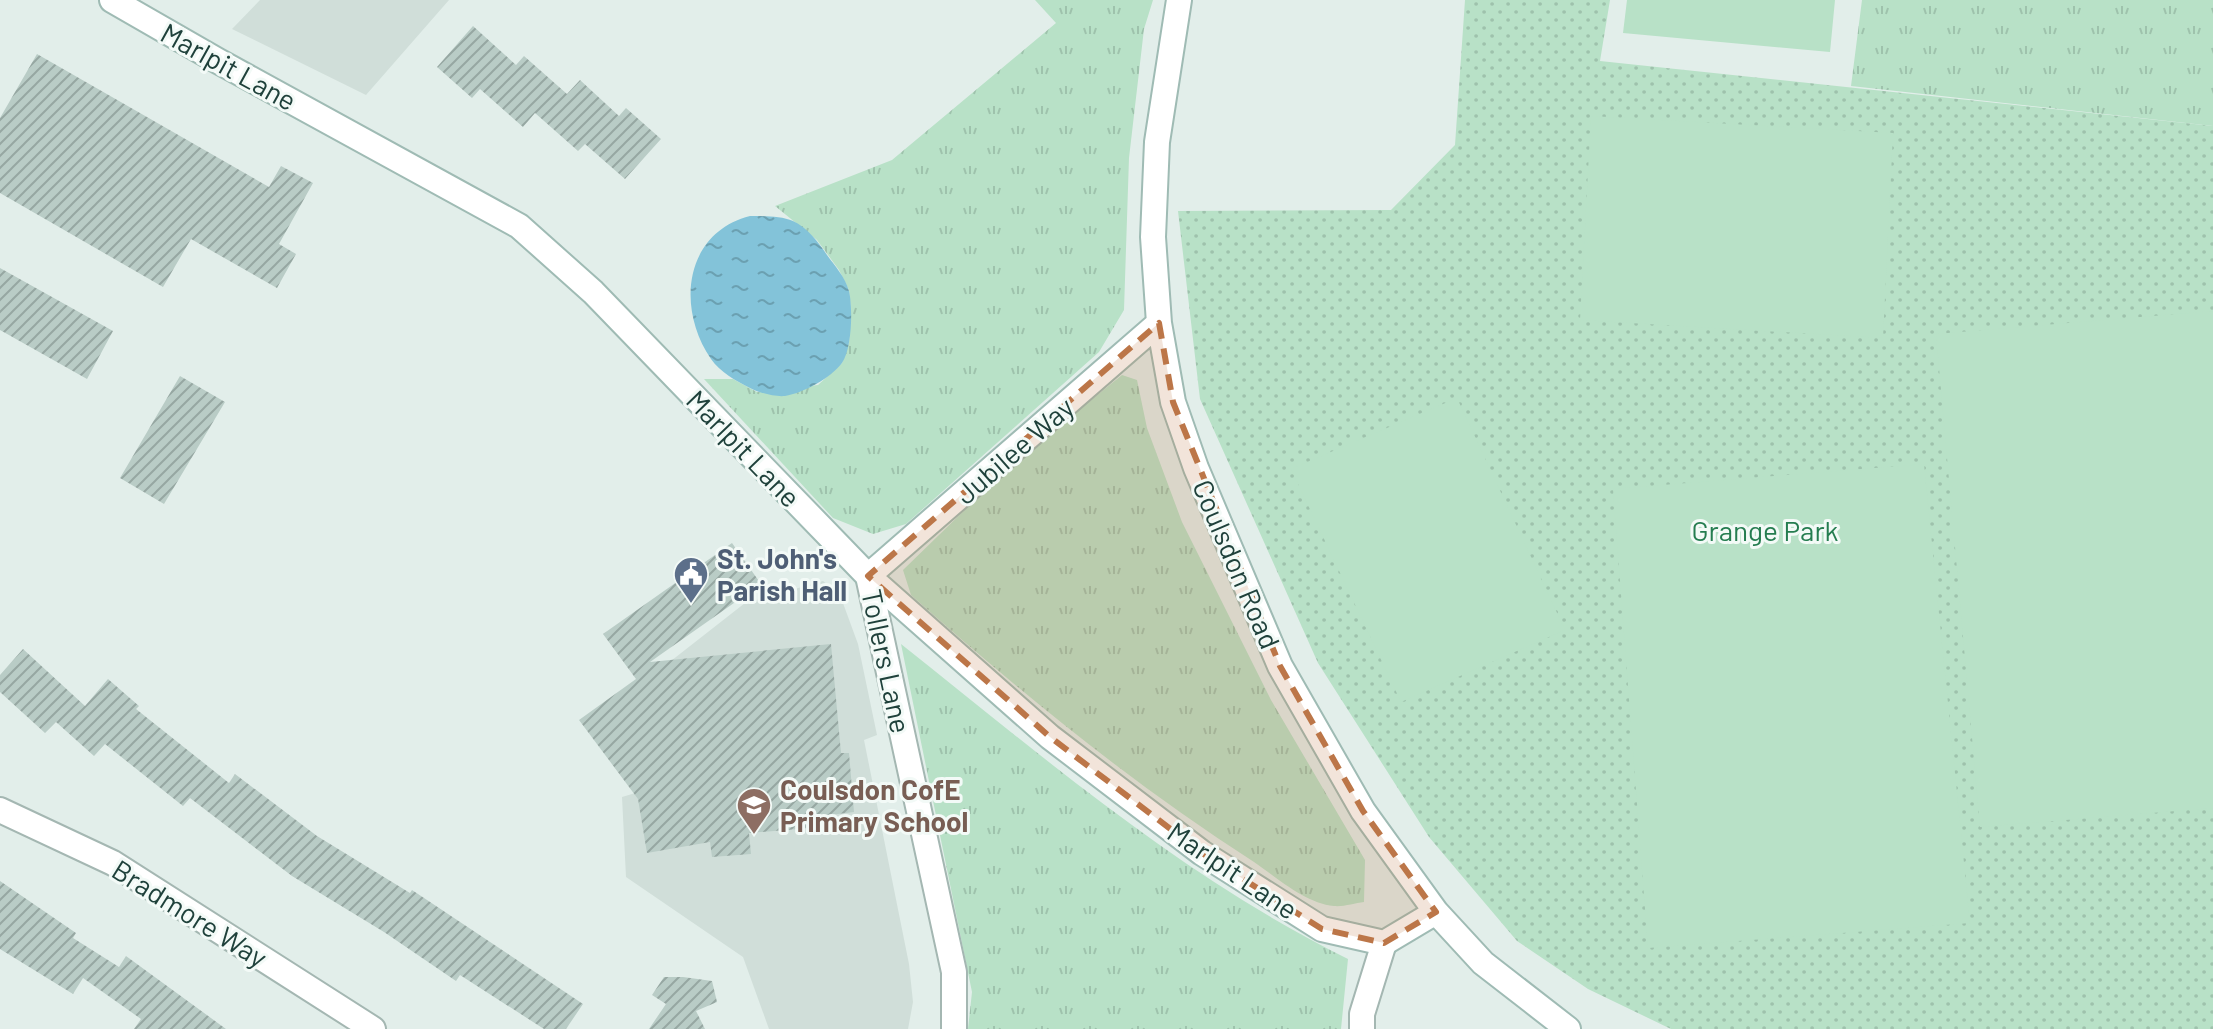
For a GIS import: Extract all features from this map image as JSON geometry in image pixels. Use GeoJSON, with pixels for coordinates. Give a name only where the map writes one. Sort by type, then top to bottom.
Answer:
{"type":"FeatureCollection","features":[{"type":"Feature","properties":{"kind":"main road","name":"Marlpit Lane"},"geometry":{"type":"LineString","coordinates":[[112,0],[519,226],[593,292],[868,576],[1050,737],[1202,853],[1322,929],[1384,943]]}},
{"type":"Feature","properties":{"kind":"main road","name":"Coulsdon Road"},"geometry":{"type":"LineString","coordinates":[[1179,0],[1157,142],[1153,237],[1159,323],[1177,415],[1196,468],[1280,666],[1363,811],[1436,912],[1483,963],[1568,1029]]}},
{"type":"Feature","properties":{"kind":"main road","name":"Jubilee Way"},"geometry":{"type":"LineString","coordinates":[[868,576],[1159,323]]}},
{"type":"Feature","properties":{"kind":"main road","name":"Tollers Lane"},"geometry":{"type":"LineString","coordinates":[[868,576],[954,972],[954,1029]]}},
{"type":"Feature","properties":{"kind":"main road","name":"Bradmore Way"},"geometry":{"type":"LineString","coordinates":[[0,810],[113,863],[373,1029]]}},
{"type":"Feature","properties":{"kind":"main road"},"geometry":{"type":"LineString","coordinates":[[1362,1029],[1362,1014],[1384,943],[1436,912]]}},
{"type":"Feature","properties":{"kind":"highlighted area"},"geometry":{"type":"Polygon","coordinates":[[[1159,323],[1173,402],[1280,666],[1363,811],[1436,912],[1384,943],[1322,929],[1202,853],[1050,737],[868,576],[1159,323]]]}},
{"type":"Feature","properties":{"kind":"shaded area"},"geometry":{"type":"Polygon","coordinates":[[[260,0],[449,0],[366,95],[232,29],[260,0]]]}},
{"type":"Feature","properties":{"kind":"shaded area","name":"Coulsdon CofE Primary School"},"geometry":{"type":"Polygon","coordinates":[[[823,581],[840,595],[858,644],[877,735],[864,740],[909,964],[913,1002],[908,1029],[769,1029],[743,957],[626,877],[622,797],[672,782],[630,693],[745,603],[823,581]]]}},
{"type":"Feature","properties":{"kind":"green space"},"geometry":{"type":"Polygon","coordinates":[[[1035,0],[1153,0],[1144,29],[1129,158],[1124,310],[1099,352],[906,524],[873,534],[833,518],[704,379],[733,379],[757,392],[818,385],[842,363],[849,342],[849,290],[817,240],[775,206],[892,160],[1056,23],[1035,0]]]}},
{"type":"Feature","properties":{"kind":"green space","name":"Grange Park"},"geometry":{"type":"Polygon","coordinates":[[[1465,0],[1610,0],[1600,61],[2213,126],[2213,1029],[1671,1029],[1588,989],[1517,941],[1429,837],[1318,663],[1200,399],[1178,211],[1391,210],[1455,145],[1465,0]]]}},
{"type":"Feature","properties":{"kind":"green space"},"geometry":{"type":"Polygon","coordinates":[[[1627,0],[1835,0],[1830,52],[1623,33],[1627,0]]]}},
{"type":"Feature","properties":{"kind":"green space"},"geometry":{"type":"Polygon","coordinates":[[[1862,0],[2213,0],[2213,126],[1851,86],[1862,0]]]}},
{"type":"Feature","properties":{"kind":"green space"},"geometry":{"type":"Polygon","coordinates":[[[1591,116],[1893,133],[1883,338],[1580,320],[1591,116]]]}},
{"type":"Feature","properties":{"kind":"green space"},"geometry":{"type":"Polygon","coordinates":[[[2213,311],[2213,808],[1980,827],[1936,334],[2213,311]]]}},
{"type":"Feature","properties":{"kind":"green space"},"geometry":{"type":"Polygon","coordinates":[[[1122,375],[1137,380],[1147,428],[1182,522],[1271,700],[1365,860],[1364,902],[1338,906],[1323,904],[1292,889],[1120,768],[993,667],[911,595],[903,570],[1012,464],[1122,375]]]}},
{"type":"Feature","properties":{"kind":"green space"},"geometry":{"type":"Polygon","coordinates":[[[1457,398],[1565,630],[1401,702],[1291,469],[1457,398]]]}},
{"type":"Feature","properties":{"kind":"green space"},"geometry":{"type":"Polygon","coordinates":[[[1924,464],[1970,923],[1648,948],[1613,489],[1924,464]]]}},
{"type":"Feature","properties":{"kind":"green space"},"geometry":{"type":"Polygon","coordinates":[[[901,644],[1116,814],[1172,854],[1229,892],[1348,959],[1341,1029],[968,1029],[972,992],[901,644]]]}},
{"type":"Feature","properties":{"kind":"water"},"geometry":{"type":"Polygon","coordinates":[[[750,216],[783,218],[803,227],[836,268],[849,291],[851,328],[842,363],[816,384],[785,396],[758,392],[724,372],[711,359],[693,318],[693,275],[699,255],[711,238],[728,225],[750,216]]]}},
{"type":"Feature","properties":{"kind":"building"},"geometry":{"type":"Polygon","coordinates":[[[473,26],[516,65],[524,56],[567,94],[580,80],[619,116],[626,108],[661,139],[625,179],[585,144],[578,151],[535,113],[523,127],[480,89],[472,98],[437,67],[473,26]]]}},
{"type":"Feature","properties":{"kind":"building"},"geometry":{"type":"Polygon","coordinates":[[[37,54],[269,187],[281,166],[313,183],[279,244],[296,254],[277,288],[191,239],[163,287],[0,193],[0,118],[37,54]]]}},
{"type":"Feature","properties":{"kind":"building"},"geometry":{"type":"Polygon","coordinates":[[[0,268],[113,331],[87,379],[0,330],[0,268]]]}},
{"type":"Feature","properties":{"kind":"building"},"geometry":{"type":"Polygon","coordinates":[[[180,376],[225,402],[164,504],[120,478],[180,376]]]}},
{"type":"Feature","properties":{"kind":"building"},"geometry":{"type":"Polygon","coordinates":[[[732,543],[761,584],[650,662],[831,644],[841,753],[849,753],[854,812],[822,816],[823,827],[749,833],[751,854],[712,857],[710,842],[647,853],[638,799],[579,720],[636,679],[603,634],[732,543]]]}},
{"type":"Feature","properties":{"kind":"building"},"geometry":{"type":"Polygon","coordinates":[[[23,649],[85,706],[108,679],[139,706],[136,709],[229,783],[235,774],[317,836],[410,893],[412,890],[583,1004],[566,1029],[544,1029],[460,975],[456,981],[384,932],[292,876],[190,798],[183,806],[105,744],[94,756],[56,722],[45,733],[0,692],[0,675],[23,649]]]}},
{"type":"Feature","properties":{"kind":"building"},"geometry":{"type":"Polygon","coordinates":[[[0,881],[76,933],[73,938],[119,967],[126,956],[226,1029],[134,1029],[141,1019],[83,978],[73,994],[0,949],[0,881]]]}},
{"type":"Feature","properties":{"kind":"building"},"geometry":{"type":"Polygon","coordinates":[[[664,977],[712,981],[717,1002],[696,1011],[705,1029],[649,1029],[666,1004],[652,995],[664,977]]]}},
{"type":"Feature","properties":{"kind":"place","name":"St. John's Parish Hall"},"geometry":{"type":"Point","coordinates":[691,605]}},
{"type":"Feature","properties":{"kind":"place","name":"Coulsdon CofE Primary School"},"geometry":{"type":"Point","coordinates":[754,836]}}]}
